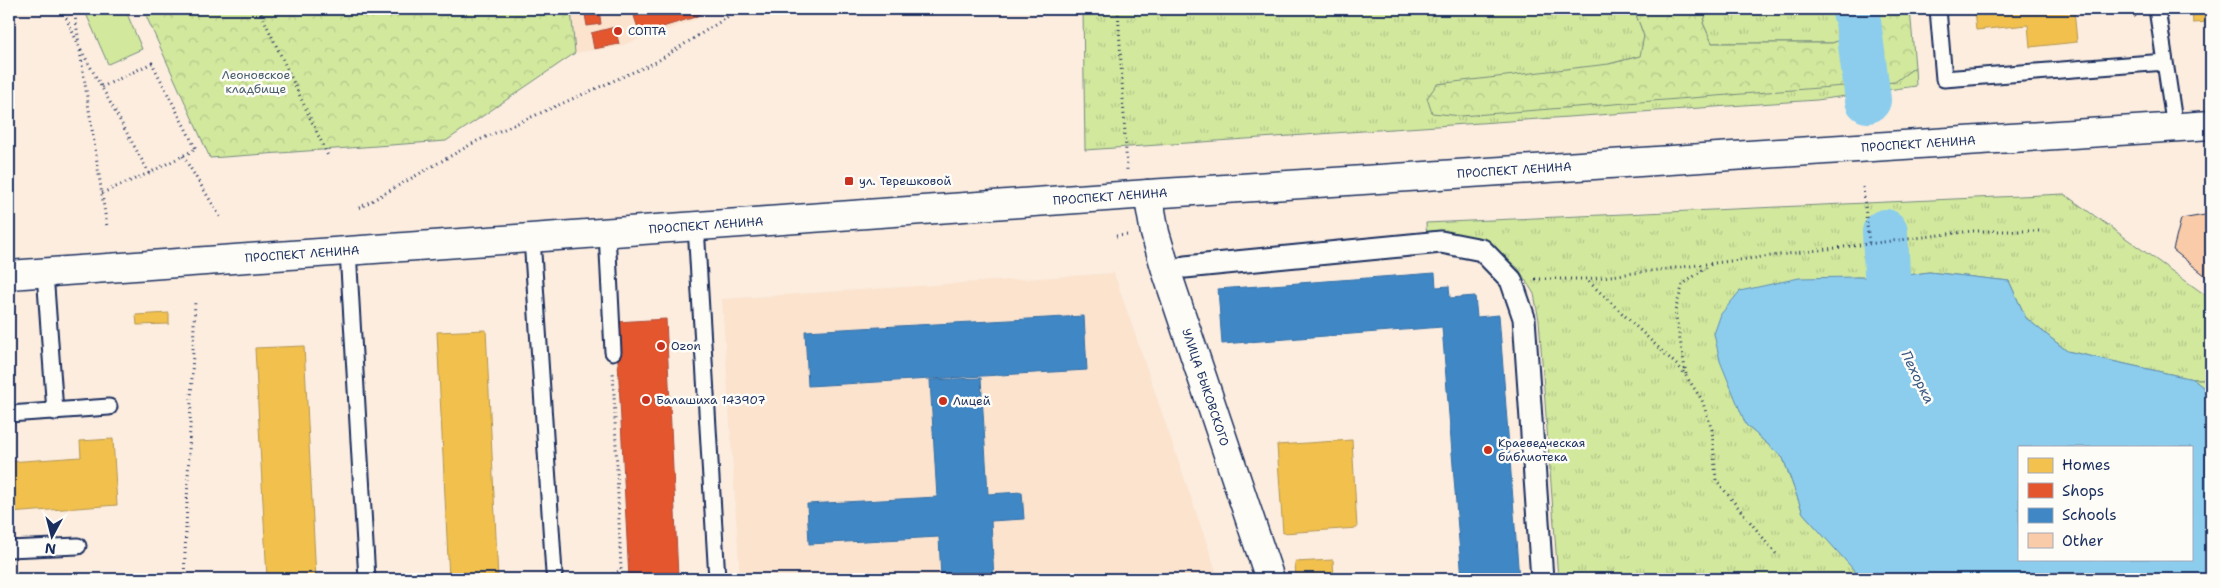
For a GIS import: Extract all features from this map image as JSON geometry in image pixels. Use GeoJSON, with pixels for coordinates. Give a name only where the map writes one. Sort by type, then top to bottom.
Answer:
{"type":"FeatureCollection","features":[{"type":"Feature","properties":{"kind":"main road","name":"ПРОСПЕКТ ЛЕНИНА"},"geometry":{"type":"LineString","coordinates":[[9,275],[1148,194],[2211,125]]}},
{"type":"Feature","properties":{"kind":"main road","name":"УЛИЦА БЫКОВСКОГО"},"geometry":{"type":"LineString","coordinates":[[1148,194],[1155,233],[1165,265],[1270,579]]}},
{"type":"Feature","properties":{"kind":"street"},"geometry":{"type":"LineString","coordinates":[[1185,267],[1441,242],[1482,250],[1512,280],[1524,318],[1542,579]]}},
{"type":"Feature","properties":{"kind":"lane"},"geometry":{"type":"LineString","coordinates":[[1938,9],[1944,79],[2165,62]]}},
{"type":"Feature","properties":{"kind":"lane"},"geometry":{"type":"LineString","coordinates":[[2157,9],[2175,128]]}},
{"type":"Feature","properties":{"kind":"lane"},"geometry":{"type":"LineString","coordinates":[[696,226],[717,579]]}},
{"type":"Feature","properties":{"kind":"lane"},"geometry":{"type":"LineString","coordinates":[[607,232],[613,352]]}},
{"type":"Feature","properties":{"kind":"lane"},"geometry":{"type":"LineString","coordinates":[[532,238],[554,573]]}},
{"type":"Feature","properties":{"kind":"lane"},"geometry":{"type":"LineString","coordinates":[[348,251],[367,579]]}},
{"type":"Feature","properties":{"kind":"lane"},"geometry":{"type":"LineString","coordinates":[[45,273],[55,412]]}},
{"type":"Feature","properties":{"kind":"lane"},"geometry":{"type":"LineString","coordinates":[[9,414],[109,407]]}},
{"type":"Feature","properties":{"kind":"lane"},"geometry":{"type":"LineString","coordinates":[[9,549],[78,546]]}},
{"type":"Feature","properties":{"kind":"path"},"geometry":{"type":"LineString","coordinates":[[62,9],[80,48],[148,173]]}},
{"type":"Feature","properties":{"kind":"path"},"geometry":{"type":"LineString","coordinates":[[74,9],[107,227]]}},
{"type":"Feature","properties":{"kind":"path"},"geometry":{"type":"LineString","coordinates":[[259,9],[328,156]]}},
{"type":"Feature","properties":{"kind":"path"},"geometry":{"type":"LineString","coordinates":[[359,208],[477,141],[656,62],[726,18],[735,9]]}},
{"type":"Feature","properties":{"kind":"path"},"geometry":{"type":"LineString","coordinates":[[1118,9],[1126,155]]}},
{"type":"Feature","properties":{"kind":"path"},"geometry":{"type":"LineString","coordinates":[[102,87],[152,63],[196,149],[102,194]]}},
{"type":"Feature","properties":{"kind":"path"},"geometry":{"type":"LineString","coordinates":[[183,156],[221,218]]}},
{"type":"Feature","properties":{"kind":"path"},"geometry":{"type":"LineString","coordinates":[[1864,187],[1869,243]]}},
{"type":"Feature","properties":{"kind":"path"},"geometry":{"type":"LineString","coordinates":[[9,229],[10,234]]}},
{"type":"Feature","properties":{"kind":"path"},"geometry":{"type":"LineString","coordinates":[[1512,280],[1586,279],[1972,231],[2040,231]]}},
{"type":"Feature","properties":{"kind":"path"},"geometry":{"type":"LineString","coordinates":[[1116,236],[1134,234]]}},
{"type":"Feature","properties":{"kind":"path"},"geometry":{"type":"LineString","coordinates":[[1686,376],[1675,311],[1683,284],[1713,263]]}},
{"type":"Feature","properties":{"kind":"path"},"geometry":{"type":"LineString","coordinates":[[1586,279],[1682,370],[1702,400],[1712,430],[1716,480],[1777,555]]}},
{"type":"Feature","properties":{"kind":"path"},"geometry":{"type":"LineString","coordinates":[[184,579],[195,300]]}},
{"type":"Feature","properties":{"kind":"path"},"geometry":{"type":"LineString","coordinates":[[604,579],[621,570],[613,352]]}},
{"type":"Feature","properties":{"kind":"shaded area","name":"СОПТА"},"geometry":{"type":"Polygon","coordinates":[[[571,9],[713,9],[697,19],[617,47],[575,53],[571,9]]]}},
{"type":"Feature","properties":{"kind":"shaded area","name":"Лицей"},"geometry":{"type":"Polygon","coordinates":[[[1114,273],[1219,579],[740,579],[722,299],[1114,273]]]}},
{"type":"Feature","properties":{"kind":"green space"},"geometry":{"type":"Polygon","coordinates":[[[84,9],[125,9],[142,49],[108,64],[84,9]]]}},
{"type":"Feature","properties":{"kind":"green space","name":"Леоновское кладбище"},"geometry":{"type":"Polygon","coordinates":[[[143,9],[571,9],[575,53],[446,141],[210,158],[143,9]]]}},
{"type":"Feature","properties":{"kind":"green space"},"geometry":{"type":"Polygon","coordinates":[[[1083,9],[1634,9],[1644,36],[1641,56],[1609,64],[1894,82],[1915,67],[1916,86],[1817,100],[1085,150],[1083,9]]]}},
{"type":"Feature","properties":{"kind":"green space"},"geometry":{"type":"Polygon","coordinates":[[[1634,9],[1708,9],[1703,23],[1712,43],[1832,43],[1870,30],[1872,9],[1910,9],[1915,67],[1895,82],[1461,116],[1432,113],[1427,98],[1437,84],[1609,64],[1640,56],[1644,36],[1634,9]]]}},
{"type":"Feature","properties":{"kind":"green space"},"geometry":{"type":"Polygon","coordinates":[[[1708,9],[1872,9],[1870,30],[1832,43],[1712,43],[1703,23],[1708,9]]]}},
{"type":"Feature","properties":{"kind":"green space"},"geometry":{"type":"Polygon","coordinates":[[[2064,194],[2211,299],[2211,379],[2193,379],[2067,351],[2026,318],[2009,281],[1929,272],[1887,278],[1855,277],[1746,425],[1783,458],[1803,513],[1863,579],[1558,579],[1539,320],[1534,294],[1518,268],[1485,243],[1427,238],[1426,223],[2064,194]]]}},
{"type":"Feature","properties":{"kind":"green space"},"geometry":{"type":"Polygon","coordinates":[[[2193,379],[2211,379],[2211,394],[2193,379]]]}},
{"type":"Feature","properties":{"kind":"water"},"geometry":{"type":"Polygon","coordinates":[[[1929,272],[2009,281],[2026,318],[2067,351],[2193,379],[2211,394],[2211,579],[1861,578],[1803,513],[1783,458],[1746,425],[1720,361],[1714,334],[1721,314],[1740,291],[1799,278],[1887,278],[1929,272]]]}},
{"type":"Feature","properties":{"kind":"building: Homes"},"geometry":{"type":"Polygon","coordinates":[[[1974,9],[2074,9],[2077,42],[2030,47],[2028,25],[1976,30],[1974,9]]]}},
{"type":"Feature","properties":{"kind":"building: Homes"},"geometry":{"type":"Polygon","coordinates":[[[2192,9],[2211,9],[2211,22],[2193,23],[2192,9]]]}},
{"type":"Feature","properties":{"kind":"building: Homes"},"geometry":{"type":"Polygon","coordinates":[[[169,313],[169,324],[137,325],[136,315],[169,313]]]}},
{"type":"Feature","properties":{"kind":"building: Homes"},"geometry":{"type":"Polygon","coordinates":[[[486,330],[498,579],[449,579],[437,332],[486,330]]]}},
{"type":"Feature","properties":{"kind":"building: Homes"},"geometry":{"type":"Polygon","coordinates":[[[304,346],[316,579],[267,579],[255,348],[304,346]]]}},
{"type":"Feature","properties":{"kind":"building: Homes"},"geometry":{"type":"Polygon","coordinates":[[[113,439],[117,505],[9,513],[9,462],[81,457],[80,441],[113,439]]]}},
{"type":"Feature","properties":{"kind":"building: Homes"},"geometry":{"type":"Polygon","coordinates":[[[1352,440],[1357,528],[1283,533],[1277,445],[1352,440]]]}},
{"type":"Feature","properties":{"kind":"building: Homes"},"geometry":{"type":"Polygon","coordinates":[[[1333,560],[1334,579],[1296,579],[1295,562],[1333,560]]]}},
{"type":"Feature","properties":{"kind":"building: Shops"},"geometry":{"type":"Polygon","coordinates":[[[584,9],[599,9],[601,24],[587,26],[584,9]]]}},
{"type":"Feature","properties":{"kind":"building: Shops"},"geometry":{"type":"Polygon","coordinates":[[[656,9],[709,9],[695,17],[640,34],[634,16],[656,9]]]}},
{"type":"Feature","properties":{"kind":"building: Shops"},"geometry":{"type":"Polygon","coordinates":[[[615,27],[619,44],[594,49],[591,33],[615,27]]]}},
{"type":"Feature","properties":{"kind":"building: Shops"},"geometry":{"type":"Polygon","coordinates":[[[666,319],[678,576],[629,579],[616,322],[666,319]]]}},
{"type":"Feature","properties":{"kind":"building: Schools"},"geometry":{"type":"Polygon","coordinates":[[[1435,273],[1436,287],[1449,286],[1450,298],[1475,296],[1477,317],[1499,315],[1519,579],[1462,579],[1442,327],[1222,344],[1218,289],[1435,273]]]}},
{"type":"Feature","properties":{"kind":"building: Schools"},"geometry":{"type":"Polygon","coordinates":[[[1084,316],[1087,370],[808,386],[805,331],[1084,316]]]}},
{"type":"Feature","properties":{"kind":"building: Schools"},"geometry":{"type":"Polygon","coordinates":[[[981,378],[988,494],[1022,492],[1024,519],[991,521],[994,579],[941,579],[939,537],[809,544],[807,504],[937,497],[930,380],[981,378]]]}},
{"type":"Feature","properties":{"kind":"building: Other"},"geometry":{"type":"Polygon","coordinates":[[[2211,214],[2211,280],[2173,250],[2181,219],[2211,214]]]}},
{"type":"Feature","properties":{"kind":"waterway","name":"Пехорка"},"geometry":{"type":"LineString","coordinates":[[1854,9],[1858,21],[1868,100]]}},
{"type":"Feature","properties":{"kind":"waterway","name":"Пехорка"},"geometry":{"type":"LineString","coordinates":[[1885,232],[1889,316],[1901,340]]}},
{"type":"Feature","properties":{"kind":"place","name":"СОПТА"},"geometry":{"type":"Point","coordinates":[618,31]}},
{"type":"Feature","properties":{"kind":"place","name":"ул. Терешковой"},"geometry":{"type":"Point","coordinates":[849,181]}},
{"type":"Feature","properties":{"kind":"place","name":"Ozon"},"geometry":{"type":"Point","coordinates":[661,346]}},
{"type":"Feature","properties":{"kind":"place","name":"Балашиха 143907"},"geometry":{"type":"Point","coordinates":[646,400]}},
{"type":"Feature","properties":{"kind":"place","name":"Лицей"},"geometry":{"type":"Point","coordinates":[943,401]}},
{"type":"Feature","properties":{"kind":"place","name":"Краеведческая библиотека"},"geometry":{"type":"Point","coordinates":[1488,450]}}]}
